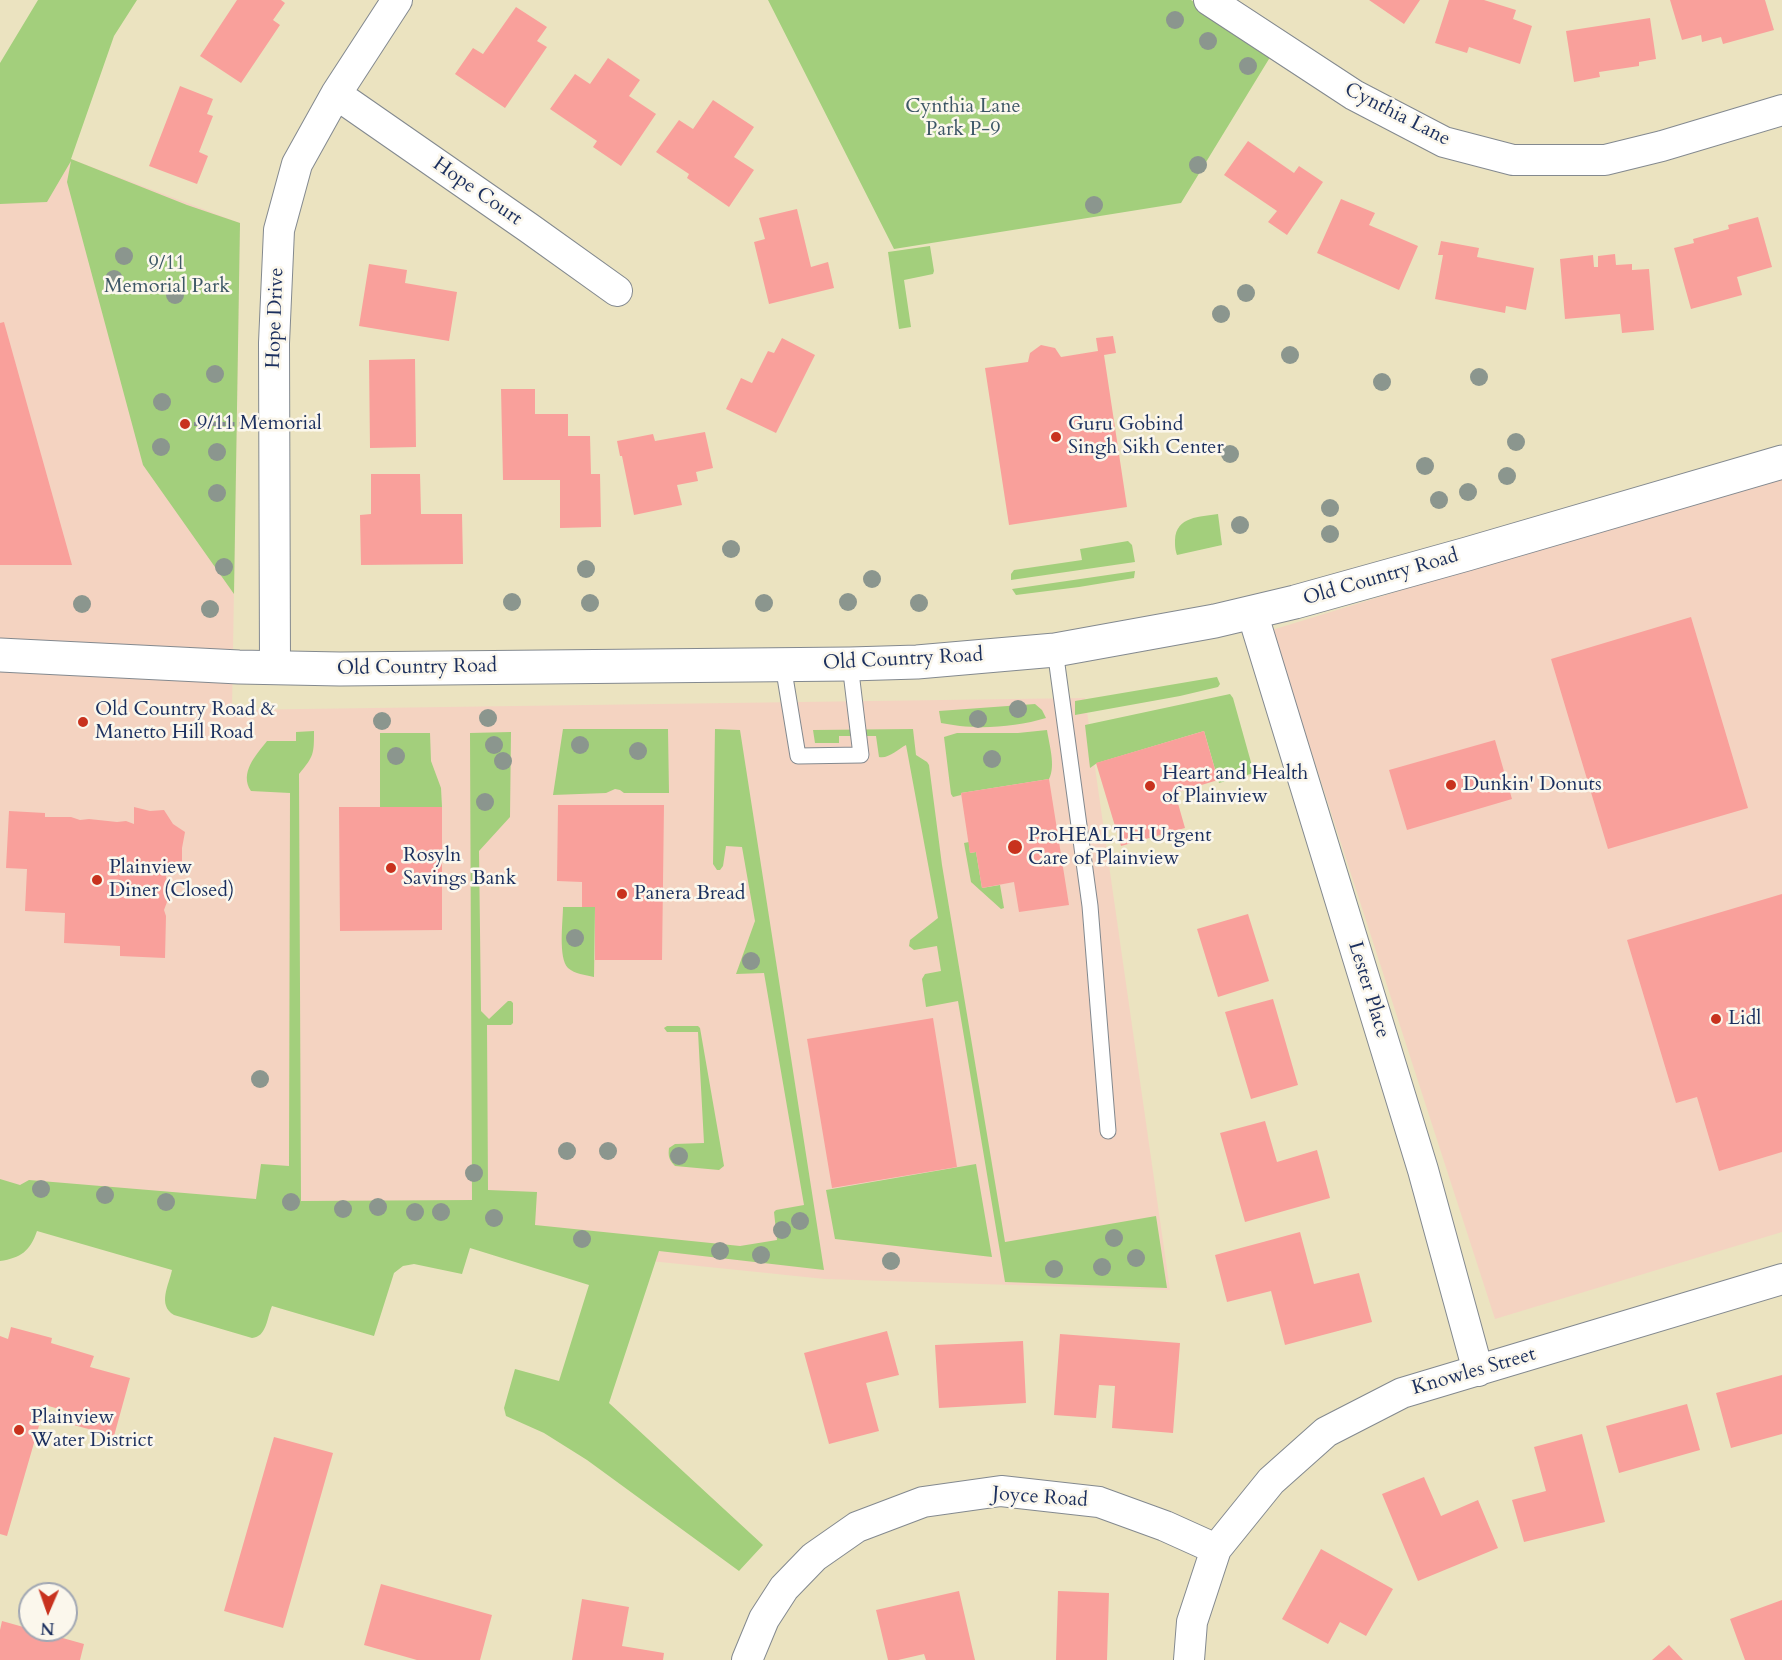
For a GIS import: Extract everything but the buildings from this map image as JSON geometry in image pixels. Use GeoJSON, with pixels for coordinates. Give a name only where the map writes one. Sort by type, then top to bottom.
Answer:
{"type":"FeatureCollection","features":[{"type":"Feature","properties":{"kind":"main road","name":"Old Country Road"},"geometry":{"type":"LineString","coordinates":[[0,655],[239,667],[340,669],[850,664],[917,662],[1054,650],[1166,631],[1295,602],[1782,462]]}},
{"type":"Feature","properties":{"kind":"street","name":"Hope Drive"},"geometry":{"type":"LineString","coordinates":[[275,667],[274,344],[279,230],[297,164],[336,94],[397,0]]}},
{"type":"Feature","properties":{"kind":"street","name":"Cynthia Lane"},"geometry":{"type":"LineString","coordinates":[[1209,0],[1354,95],[1434,137],[1444,142],[1514,160],[1605,160],[1662,146],[1782,110]]}},
{"type":"Feature","properties":{"kind":"street","name":"Hope Court"},"geometry":{"type":"LineString","coordinates":[[336,94],[617,291]]}},
{"type":"Feature","properties":{"kind":"street","name":"Lester Place"},"geometry":{"type":"LineString","coordinates":[[1252,612],[1423,1170],[1479,1371]]}},
{"type":"Feature","properties":{"kind":"street","name":"Knowles Street"},"geometry":{"type":"LineString","coordinates":[[1216,1549],[1271,1481],[1326,1432],[1402,1393],[1782,1279]]}},
{"type":"Feature","properties":{"kind":"street","name":"Joyce Road"},"geometry":{"type":"LineString","coordinates":[[747,1660],[764,1618],[784,1588],[814,1557],[857,1527],[923,1502],[1001,1491],[1099,1502],[1165,1526],[1216,1549]]}},
{"type":"Feature","properties":{"kind":"street"},"geometry":{"type":"LineString","coordinates":[[1189,1660],[1192,1622],[1216,1549]]}},
{"type":"Feature","properties":{"kind":"lane"},"geometry":{"type":"LineString","coordinates":[[1054,650],[1090,906],[1108,1131]]}},
{"type":"Feature","properties":{"kind":"lane"},"geometry":{"type":"LineString","coordinates":[[783,665],[798,756],[861,755],[850,664]]}},
{"type":"Feature","properties":{"kind":"path"},"geometry":{"type":"LineString","coordinates":[[185,424],[274,424]]}},
{"type":"Feature","properties":{"kind":"shaded area"},"geometry":{"type":"Polygon","coordinates":[[[0,129],[71,159],[240,223],[232,710],[1085,698],[1170,1290],[825,1279],[0,1194],[0,129]]]}},
{"type":"Feature","properties":{"kind":"shaded area"},"geometry":{"type":"Polygon","coordinates":[[[1782,473],[1782,1232],[1495,1319],[1272,630],[1782,473]]]}},
{"type":"Feature","properties":{"kind":"green space","name":"9/11 Memorial Park"},"geometry":{"type":"Polygon","coordinates":[[[38,0],[137,0],[114,36],[71,159],[187,205],[240,223],[234,594],[143,465],[67,182],[71,161],[47,202],[0,204],[0,63],[38,0]]]}},
{"type":"Feature","properties":{"kind":"green space","name":"Cynthia Lane Park P-9"},"geometry":{"type":"Polygon","coordinates":[[[768,0],[1191,0],[1272,54],[1181,203],[894,249],[768,0]]]}},
{"type":"Feature","properties":{"kind":"green space"},"geometry":{"type":"Polygon","coordinates":[[[930,246],[933,274],[904,280],[911,327],[899,329],[888,252],[930,246]]]}},
{"type":"Feature","properties":{"kind":"green space"},"geometry":{"type":"Polygon","coordinates":[[[1218,514],[1222,545],[1177,555],[1176,532],[1184,522],[1197,517],[1218,514]]]}},
{"type":"Feature","properties":{"kind":"green space"},"geometry":{"type":"Polygon","coordinates":[[[1128,541],[1132,545],[1135,562],[1011,580],[1014,570],[1082,560],[1080,549],[1128,541]]]}},
{"type":"Feature","properties":{"kind":"green space"},"geometry":{"type":"Polygon","coordinates":[[[1135,571],[1134,578],[1079,587],[1016,595],[1012,589],[1135,571]]]}},
{"type":"Feature","properties":{"kind":"green space"},"geometry":{"type":"Polygon","coordinates":[[[1217,677],[1220,684],[1218,687],[1075,715],[1075,701],[1217,677]]]}},
{"type":"Feature","properties":{"kind":"green space"},"geometry":{"type":"Polygon","coordinates":[[[1230,694],[1254,773],[1219,783],[1204,731],[1097,763],[1090,768],[1085,725],[1230,694]]]}},
{"type":"Feature","properties":{"kind":"green space"},"geometry":{"type":"Polygon","coordinates":[[[1035,704],[1046,718],[1003,726],[970,727],[941,723],[939,711],[1035,704]]]}},
{"type":"Feature","properties":{"kind":"green space"},"geometry":{"type":"Polygon","coordinates":[[[563,729],[668,729],[669,793],[624,793],[615,789],[606,793],[553,795],[563,729]]]}},
{"type":"Feature","properties":{"kind":"green space"},"geometry":{"type":"Polygon","coordinates":[[[715,729],[740,730],[824,1270],[659,1251],[609,1403],[763,1545],[739,1571],[587,1460],[544,1433],[506,1416],[504,1408],[515,1369],[559,1381],[589,1285],[470,1248],[462,1274],[414,1264],[403,1266],[394,1273],[374,1336],[272,1306],[264,1330],[257,1337],[252,1338],[174,1315],[169,1311],[165,1300],[172,1270],[37,1231],[24,1252],[14,1258],[0,1261],[0,1179],[20,1185],[29,1180],[256,1199],[261,1164],[289,1166],[290,793],[251,791],[247,778],[250,764],[267,741],[296,741],[296,732],[314,731],[312,754],[299,774],[301,1201],[472,1200],[470,733],[511,732],[510,817],[479,851],[481,1011],[489,1019],[508,1001],[513,1003],[513,1023],[511,1025],[487,1025],[488,1190],[537,1192],[535,1225],[740,1246],[777,1240],[774,1212],[804,1205],[764,973],[736,974],[755,921],[742,847],[726,846],[723,866],[717,870],[713,864],[715,729]]]}},
{"type":"Feature","properties":{"kind":"green space"},"geometry":{"type":"Polygon","coordinates":[[[913,729],[916,755],[929,765],[942,865],[1005,1242],[1156,1216],[1167,1288],[1005,1282],[958,1001],[926,1007],[922,979],[925,974],[941,971],[937,946],[914,950],[909,946],[910,940],[938,918],[906,745],[890,755],[879,757],[876,736],[839,736],[839,743],[815,743],[813,730],[913,729]]]}},
{"type":"Feature","properties":{"kind":"green space"},"geometry":{"type":"Polygon","coordinates":[[[1047,730],[1052,761],[1049,779],[961,793],[953,797],[944,737],[957,733],[1018,733],[1047,730]]]}},
{"type":"Feature","properties":{"kind":"green space"},"geometry":{"type":"Polygon","coordinates":[[[380,733],[430,733],[431,761],[441,788],[442,807],[380,807],[380,733]]]}},
{"type":"Feature","properties":{"kind":"green space"},"geometry":{"type":"Polygon","coordinates":[[[969,842],[970,853],[976,852],[982,888],[1000,885],[1004,908],[1001,909],[971,882],[964,843],[969,842]]]}},
{"type":"Feature","properties":{"kind":"green space"},"geometry":{"type":"Polygon","coordinates":[[[563,907],[595,907],[594,977],[574,972],[565,963],[562,948],[563,907]]]}},
{"type":"Feature","properties":{"kind":"green space"},"geometry":{"type":"Polygon","coordinates":[[[667,1026],[698,1026],[700,1028],[724,1166],[719,1170],[675,1166],[669,1158],[669,1148],[675,1144],[704,1143],[698,1032],[667,1032],[664,1028],[667,1026]]]}},
{"type":"Feature","properties":{"kind":"green space"},"geometry":{"type":"Polygon","coordinates":[[[976,1164],[992,1257],[835,1239],[826,1190],[976,1164]]]}},
{"type":"Feature","properties":{"kind":"place","name":"9/11 Memorial"},"geometry":{"type":"Point","coordinates":[185,424]}},
{"type":"Feature","properties":{"kind":"place","name":"Guru Gobind Singh Sikh Center"},"geometry":{"type":"Point","coordinates":[1056,437]}},
{"type":"Feature","properties":{"kind":"place","name":"Old Country Road & Manetto Hill Road"},"geometry":{"type":"Point","coordinates":[83,722]}},
{"type":"Feature","properties":{"kind":"place","name":"Dunkin' Donuts"},"geometry":{"type":"Point","coordinates":[1451,785]}},
{"type":"Feature","properties":{"kind":"place","name":"Heart and Health of Plainview"},"geometry":{"type":"Point","coordinates":[1150,786]}},
{"type":"Feature","properties":{"kind":"place","name":"ProHEALTH Urgent Care of Plainview"},"geometry":{"type":"Point","coordinates":[1015,847]}},
{"type":"Feature","properties":{"kind":"place","name":"Rosyln Savings Bank"},"geometry":{"type":"Point","coordinates":[391,868]}},
{"type":"Feature","properties":{"kind":"place","name":"Plainview Diner (Closed)"},"geometry":{"type":"Point","coordinates":[97,880]}},
{"type":"Feature","properties":{"kind":"place","name":"Panera Bread"},"geometry":{"type":"Point","coordinates":[622,894]}},
{"type":"Feature","properties":{"kind":"place","name":"Lidl"},"geometry":{"type":"Point","coordinates":[1716,1019]}},
{"type":"Feature","properties":{"kind":"place","name":"Plainview Water District"},"geometry":{"type":"Point","coordinates":[19,1430]}}]}
